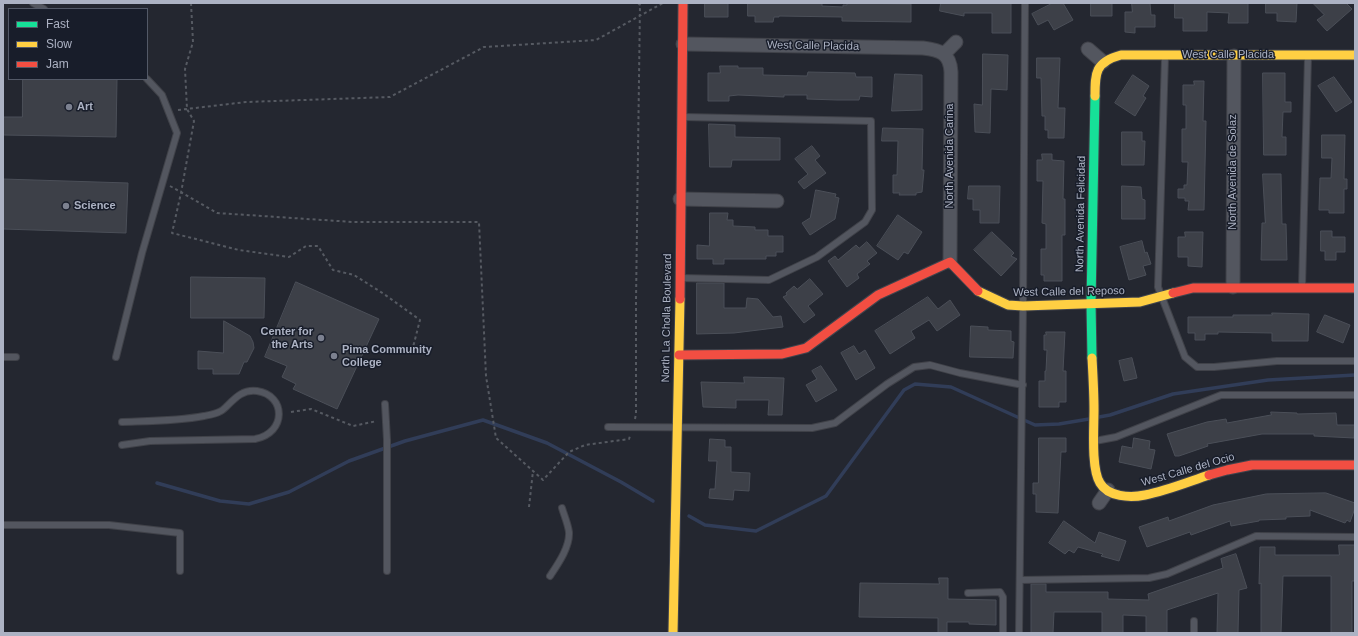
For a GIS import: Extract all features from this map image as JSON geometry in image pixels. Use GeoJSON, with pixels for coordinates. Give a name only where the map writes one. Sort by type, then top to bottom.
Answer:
{"type":"FeatureCollection","features":[{"type":"Feature","properties":{"kind":"street","name":"North La Cholla Boulevard"},"geometry":{"type":"LineString","coordinates":[[673,633],[679,355],[683,3]]}},
{"type":"Feature","properties":{"kind":"street"},"geometry":{"type":"LineString","coordinates":[[943,54],[956,42]]}},
{"type":"Feature","properties":{"kind":"street","name":"West Calle Placida"},"geometry":{"type":"LineString","coordinates":[[683,44],[923,48],[937,50],[943,54]]}},
{"type":"Feature","properties":{"kind":"street"},"geometry":{"type":"LineString","coordinates":[[1088,50],[1103,62]]}},
{"type":"Feature","properties":{"kind":"street","name":"North Avenida Carina"},"geometry":{"type":"LineString","coordinates":[[943,54],[949,61],[951,72],[950,262]]}},
{"type":"Feature","properties":{"kind":"street","name":"West Calle Placida"},"geometry":{"type":"LineString","coordinates":[[1103,62],[1122,55],[1355,55]]}},
{"type":"Feature","properties":{"kind":"street","name":"North Avenida de Solaz"},"geometry":{"type":"LineString","coordinates":[[1233,287],[1234,56]]}},
{"type":"Feature","properties":{"kind":"street","name":"North Avenida Felicidad"},"geometry":{"type":"LineString","coordinates":[[1103,62],[1098,68],[1095,78],[1091,304],[1095,441],[1094,465],[1096,477],[1100,484],[1105,488]]}},
{"type":"Feature","properties":{"kind":"street"},"geometry":{"type":"LineString","coordinates":[[680,199],[777,201]]}},
{"type":"Feature","properties":{"kind":"street","name":"West Calle del Reposo"},"geometry":{"type":"LineString","coordinates":[[950,262],[979,292],[1008,305],[1024,306],[1140,302],[1193,288],[1355,288]]}},
{"type":"Feature","properties":{"kind":"street"},"geometry":{"type":"LineString","coordinates":[[679,355],[782,354],[806,348],[878,295],[950,262]]}},
{"type":"Feature","properties":{"kind":"street","name":"West Calle del Ocio"},"geometry":{"type":"LineString","coordinates":[[1105,488],[1121,496],[1132,497],[1145,495],[1227,470],[1252,465],[1355,465]]}},
{"type":"Feature","properties":{"kind":"street"},"geometry":{"type":"LineString","coordinates":[[1099,503],[1105,488]]}},
{"type":"Feature","properties":{"kind":"lane"},"geometry":{"type":"LineString","coordinates":[[33,3],[42,8]]}},
{"type":"Feature","properties":{"kind":"lane"},"geometry":{"type":"LineString","coordinates":[[1019,633],[1024,306],[1025,3]]}},
{"type":"Feature","properties":{"kind":"lane"},"geometry":{"type":"LineString","coordinates":[[1165,55],[1158,288],[1185,357],[1197,367],[1214,367],[1278,361],[1355,361]]}},
{"type":"Feature","properties":{"kind":"lane"},"geometry":{"type":"LineString","coordinates":[[1302,288],[1308,55]]}},
{"type":"Feature","properties":{"kind":"lane"},"geometry":{"type":"LineString","coordinates":[[116,357],[142,253],[177,133],[162,95],[148,79]]}},
{"type":"Feature","properties":{"kind":"lane"},"geometry":{"type":"LineString","coordinates":[[679,278],[769,280],[817,257],[865,222],[872,210],[871,121],[682,117]]}},
{"type":"Feature","properties":{"kind":"lane"},"geometry":{"type":"LineString","coordinates":[[3,357],[16,357]]}},
{"type":"Feature","properties":{"kind":"lane"},"geometry":{"type":"LineString","coordinates":[[608,427],[812,428],[835,423],[887,384],[914,367],[930,365],[960,373],[1023,385]]}},
{"type":"Feature","properties":{"kind":"lane"},"geometry":{"type":"LineString","coordinates":[[122,422],[193,418],[220,412],[237,396],[245,391],[257,390],[271,397],[276,404],[278,412],[278,420],[275,428],[262,438],[150,441],[122,445]]}},
{"type":"Feature","properties":{"kind":"lane"},"geometry":{"type":"LineString","coordinates":[[1095,441],[1116,437],[1221,395],[1355,395]]}},
{"type":"Feature","properties":{"kind":"lane"},"geometry":{"type":"LineString","coordinates":[[385,404],[387,448],[387,571]]}},
{"type":"Feature","properties":{"kind":"lane"},"geometry":{"type":"LineString","coordinates":[[550,576],[566,546],[569,533],[562,508]]}},
{"type":"Feature","properties":{"kind":"lane"},"geometry":{"type":"LineString","coordinates":[[3,525],[110,525],[180,533],[180,571]]}},
{"type":"Feature","properties":{"kind":"lane"},"geometry":{"type":"LineString","coordinates":[[1020,580],[1150,578],[1167,574],[1256,536],[1355,538]]}},
{"type":"Feature","properties":{"kind":"lane"},"geometry":{"type":"LineString","coordinates":[[968,592],[1000,592],[1003,597],[1003,633]]}},
{"type":"Feature","properties":{"kind":"lane"},"geometry":{"type":"LineString","coordinates":[[1194,621],[1194,633]]}},
{"type":"Feature","properties":{"kind":"path"},"geometry":{"type":"LineString","coordinates":[[191,3],[193,42],[185,69],[187,109],[194,121],[172,233],[239,250],[289,257],[306,246],[318,246],[333,270],[354,275],[384,294],[420,320],[412,351]]}},
{"type":"Feature","properties":{"kind":"path"},"geometry":{"type":"LineString","coordinates":[[163,182],[217,214],[354,222],[479,222],[486,376],[496,438],[543,480],[569,452],[585,445],[629,440],[636,414],[640,16],[640,5],[638,3]]}},
{"type":"Feature","properties":{"kind":"path"},"geometry":{"type":"LineString","coordinates":[[169,111],[246,102],[390,97],[484,47],[596,40],[663,3]]}},
{"type":"Feature","properties":{"kind":"path"},"geometry":{"type":"LineString","coordinates":[[291,412],[311,409],[353,426],[386,420]]}},
{"type":"Feature","properties":{"kind":"path"},"geometry":{"type":"LineString","coordinates":[[529,507],[533,471]]}},
{"type":"Feature","properties":{"kind":"building"},"geometry":{"type":"Polygon","coordinates":[[[705,3],[728,3],[728,17],[705,17],[705,3]]]}},
{"type":"Feature","properties":{"kind":"building"},"geometry":{"type":"Polygon","coordinates":[[[748,3],[822,3],[822,6],[843,7],[843,5],[847,5],[847,3],[911,4],[911,22],[842,21],[842,17],[779,16],[774,17],[773,22],[755,22],[755,16],[748,16],[748,3]]]}},
{"type":"Feature","properties":{"kind":"building"},"geometry":{"type":"Polygon","coordinates":[[[941,3],[1011,3],[1011,33],[992,33],[992,13],[964,13],[964,16],[940,11],[941,3]]]}},
{"type":"Feature","properties":{"kind":"building"},"geometry":{"type":"Polygon","coordinates":[[[1053,3],[1063,3],[1073,20],[1054,30],[1048,20],[1038,25],[1032,14],[1053,3]]]}},
{"type":"Feature","properties":{"kind":"building"},"geometry":{"type":"Polygon","coordinates":[[[1091,3],[1112,3],[1112,16],[1091,16],[1091,3]]]}},
{"type":"Feature","properties":{"kind":"building"},"geometry":{"type":"Polygon","coordinates":[[[1132,3],[1150,3],[1151,15],[1155,15],[1155,27],[1135,27],[1135,33],[1125,32],[1125,12],[1132,12],[1132,3]]]}},
{"type":"Feature","properties":{"kind":"building"},"geometry":{"type":"Polygon","coordinates":[[[1175,3],[1248,3],[1248,23],[1228,23],[1229,13],[1207,12],[1207,31],[1183,31],[1183,18],[1175,18],[1175,3]]]}},
{"type":"Feature","properties":{"kind":"building"},"geometry":{"type":"Polygon","coordinates":[[[1266,3],[1297,3],[1296,22],[1277,21],[1277,13],[1266,13],[1266,3]]]}},
{"type":"Feature","properties":{"kind":"building"},"geometry":{"type":"Polygon","coordinates":[[[1313,3],[1346,3],[1352,9],[1327,31],[1317,20],[1324,15],[1313,3]]]}},
{"type":"Feature","properties":{"kind":"building"},"geometry":{"type":"Polygon","coordinates":[[[983,54],[1008,55],[1007,90],[991,89],[990,133],[975,132],[974,104],[982,105],[983,54]]]}},
{"type":"Feature","properties":{"kind":"building"},"geometry":{"type":"Polygon","coordinates":[[[1037,58],[1060,58],[1058,108],[1065,108],[1064,138],[1048,138],[1048,130],[1045,130],[1045,116],[1042,116],[1041,78],[1037,78],[1037,58]]]}},
{"type":"Feature","properties":{"kind":"building"},"geometry":{"type":"Polygon","coordinates":[[[720,66],[763,68],[763,75],[807,76],[808,72],[855,73],[856,77],[872,77],[872,97],[860,96],[859,100],[837,100],[807,99],[807,95],[784,95],[784,97],[738,95],[729,96],[729,101],[708,101],[708,73],[720,73],[720,66]]]}},
{"type":"Feature","properties":{"kind":"building"},"geometry":{"type":"Polygon","coordinates":[[[1263,73],[1285,73],[1285,102],[1291,102],[1291,112],[1283,112],[1282,137],[1286,137],[1286,155],[1264,155],[1263,73]]]}},
{"type":"Feature","properties":{"kind":"building"},"geometry":{"type":"Polygon","coordinates":[[[895,74],[922,75],[922,110],[892,111],[895,74]]]}},
{"type":"Feature","properties":{"kind":"building"},"geometry":{"type":"Polygon","coordinates":[[[1133,75],[1149,86],[1143,96],[1146,98],[1135,116],[1115,103],[1133,75]]]}},
{"type":"Feature","properties":{"kind":"building"},"geometry":{"type":"Polygon","coordinates":[[[1334,77],[1352,102],[1336,112],[1318,86],[1334,77]]]}},
{"type":"Feature","properties":{"kind":"building","name":"Art"},"geometry":{"type":"Polygon","coordinates":[[[23,80],[117,80],[116,137],[3,135],[3,117],[22,117],[23,80]]]}},
{"type":"Feature","properties":{"kind":"building"},"geometry":{"type":"Polygon","coordinates":[[[1194,81],[1204,81],[1203,121],[1206,121],[1204,210],[1188,210],[1189,201],[1185,201],[1185,198],[1178,198],[1178,189],[1184,189],[1184,185],[1187,185],[1188,162],[1182,162],[1182,129],[1186,129],[1186,105],[1183,105],[1183,85],[1194,85],[1194,81]]]}},
{"type":"Feature","properties":{"kind":"building"},"geometry":{"type":"Polygon","coordinates":[[[709,124],[735,125],[735,137],[780,138],[780,160],[732,160],[731,167],[710,167],[709,124]]]}},
{"type":"Feature","properties":{"kind":"building"},"geometry":{"type":"Polygon","coordinates":[[[883,128],[923,129],[922,170],[924,170],[922,192],[916,193],[916,195],[899,195],[900,193],[893,193],[893,175],[897,175],[898,141],[882,141],[883,128]]]}},
{"type":"Feature","properties":{"kind":"building"},"geometry":{"type":"Polygon","coordinates":[[[1122,132],[1142,132],[1142,141],[1145,141],[1144,165],[1122,165],[1122,132]]]}},
{"type":"Feature","properties":{"kind":"building"},"geometry":{"type":"Polygon","coordinates":[[[1322,135],[1345,135],[1344,179],[1347,179],[1347,189],[1344,189],[1344,213],[1329,213],[1329,210],[1319,210],[1320,178],[1331,178],[1332,158],[1322,158],[1322,135]]]}},
{"type":"Feature","properties":{"kind":"building"},"geometry":{"type":"Polygon","coordinates":[[[812,146],[820,156],[815,160],[826,173],[804,189],[798,182],[808,174],[795,159],[812,146]]]}},
{"type":"Feature","properties":{"kind":"building"},"geometry":{"type":"Polygon","coordinates":[[[1042,154],[1052,154],[1052,160],[1064,161],[1063,199],[1065,199],[1065,235],[1062,235],[1062,281],[1044,281],[1044,275],[1041,275],[1041,249],[1046,249],[1046,224],[1042,223],[1043,181],[1037,181],[1037,160],[1042,160],[1042,154]]]}},
{"type":"Feature","properties":{"kind":"building"},"geometry":{"type":"Polygon","coordinates":[[[1263,174],[1281,174],[1282,224],[1286,224],[1287,260],[1261,260],[1262,223],[1265,223],[1263,174]]]}},
{"type":"Feature","properties":{"kind":"building","name":"Science"},"geometry":{"type":"Polygon","coordinates":[[[3,179],[128,183],[126,233],[3,229],[3,179]]]}},
{"type":"Feature","properties":{"kind":"building"},"geometry":{"type":"Polygon","coordinates":[[[969,186],[1000,186],[999,223],[980,223],[980,210],[973,210],[973,199],[968,199],[969,186]]]}},
{"type":"Feature","properties":{"kind":"building"},"geometry":{"type":"Polygon","coordinates":[[[1122,186],[1141,187],[1142,199],[1145,200],[1145,219],[1122,219],[1122,186]]]}},
{"type":"Feature","properties":{"kind":"building"},"geometry":{"type":"Polygon","coordinates":[[[816,190],[836,194],[835,197],[839,198],[835,219],[810,235],[802,223],[810,218],[816,190]]]}},
{"type":"Feature","properties":{"kind":"building"},"geometry":{"type":"Polygon","coordinates":[[[710,213],[728,213],[727,220],[733,220],[733,226],[755,227],[755,230],[768,230],[768,236],[783,236],[783,252],[776,252],[776,256],[766,256],[766,259],[724,259],[724,264],[713,264],[713,259],[697,259],[697,245],[709,246],[710,213]]]}},
{"type":"Feature","properties":{"kind":"building"},"geometry":{"type":"Polygon","coordinates":[[[898,215],[922,232],[908,254],[904,252],[898,260],[877,246],[898,215]]]}},
{"type":"Feature","properties":{"kind":"building"},"geometry":{"type":"Polygon","coordinates":[[[1321,231],[1332,231],[1332,237],[1345,237],[1345,252],[1336,252],[1336,260],[1325,260],[1325,251],[1321,251],[1321,231]]]}},
{"type":"Feature","properties":{"kind":"building"},"geometry":{"type":"Polygon","coordinates":[[[992,232],[1014,253],[1011,256],[1017,259],[1001,276],[974,250],[992,232]]]}},
{"type":"Feature","properties":{"kind":"building"},"geometry":{"type":"Polygon","coordinates":[[[1185,232],[1203,232],[1202,267],[1188,266],[1188,257],[1178,257],[1178,237],[1185,237],[1185,232]]]}},
{"type":"Feature","properties":{"kind":"building"},"geometry":{"type":"Polygon","coordinates":[[[1142,241],[1145,253],[1147,252],[1151,264],[1143,266],[1146,275],[1129,280],[1120,247],[1142,241]]]}},
{"type":"Feature","properties":{"kind":"building"},"geometry":{"type":"Polygon","coordinates":[[[867,242],[877,253],[867,261],[870,264],[857,274],[859,278],[847,287],[828,261],[835,256],[838,260],[856,245],[859,248],[867,242]]]}},
{"type":"Feature","properties":{"kind":"building"},"geometry":{"type":"Polygon","coordinates":[[[191,277],[265,278],[264,318],[191,318],[191,277]]]}},
{"type":"Feature","properties":{"kind":"building"},"geometry":{"type":"Polygon","coordinates":[[[810,279],[823,294],[808,306],[815,315],[804,323],[783,297],[787,295],[786,293],[794,286],[797,289],[810,279]]]}},
{"type":"Feature","properties":{"kind":"building","name":"Center for the Arts"},"geometry":{"type":"Polygon","coordinates":[[[296,282],[379,319],[337,409],[293,389],[296,384],[282,377],[287,366],[265,357],[296,282]]]}},
{"type":"Feature","properties":{"kind":"building"},"geometry":{"type":"Polygon","coordinates":[[[697,283],[724,283],[724,308],[746,308],[747,298],[758,299],[773,317],[781,316],[783,327],[734,333],[697,334],[697,283]]]}},
{"type":"Feature","properties":{"kind":"building"},"geometry":{"type":"Polygon","coordinates":[[[928,297],[938,309],[950,300],[960,315],[937,331],[929,320],[911,331],[915,338],[890,354],[875,331],[928,297]]]}},
{"type":"Feature","properties":{"kind":"building"},"geometry":{"type":"Polygon","coordinates":[[[1272,313],[1309,314],[1308,341],[1272,341],[1272,333],[1218,332],[1218,334],[1205,334],[1205,340],[1195,340],[1195,333],[1188,333],[1188,317],[1233,317],[1233,315],[1272,315],[1272,313]]]}},
{"type":"Feature","properties":{"kind":"building"},"geometry":{"type":"Polygon","coordinates":[[[1325,315],[1350,325],[1343,343],[1317,332],[1325,315]]]}},
{"type":"Feature","properties":{"kind":"building"},"geometry":{"type":"Polygon","coordinates":[[[224,321],[250,336],[253,342],[254,348],[247,362],[244,362],[239,374],[213,374],[213,369],[198,369],[198,351],[223,353],[224,321]]]}},
{"type":"Feature","properties":{"kind":"building"},"geometry":{"type":"Polygon","coordinates":[[[971,326],[988,327],[988,330],[1011,331],[1011,341],[1014,342],[1013,358],[970,357],[971,326]]]}},
{"type":"Feature","properties":{"kind":"building"},"geometry":{"type":"Polygon","coordinates":[[[1046,332],[1065,332],[1063,371],[1066,371],[1066,402],[1059,402],[1059,407],[1039,407],[1039,381],[1045,381],[1046,371],[1047,350],[1044,350],[1044,335],[1046,335],[1046,332]]]}},
{"type":"Feature","properties":{"kind":"building"},"geometry":{"type":"Polygon","coordinates":[[[854,346],[859,354],[865,350],[875,368],[856,380],[841,353],[854,346]]]}},
{"type":"Feature","properties":{"kind":"building"},"geometry":{"type":"Polygon","coordinates":[[[1132,358],[1137,378],[1124,381],[1119,361],[1132,358]]]}},
{"type":"Feature","properties":{"kind":"building"},"geometry":{"type":"Polygon","coordinates":[[[821,366],[837,390],[816,402],[806,385],[817,379],[812,371],[821,366]]]}},
{"type":"Feature","properties":{"kind":"building"},"geometry":{"type":"Polygon","coordinates":[[[744,377],[784,378],[782,415],[768,415],[769,400],[736,400],[736,408],[703,407],[701,382],[744,383],[744,377]]]}},
{"type":"Feature","properties":{"kind":"building"},"geometry":{"type":"Polygon","coordinates":[[[1271,412],[1297,414],[1336,413],[1337,425],[1355,425],[1354,438],[1314,436],[1314,434],[1262,434],[1207,444],[1208,446],[1175,456],[1167,434],[1207,422],[1226,419],[1227,423],[1271,415],[1271,412]]]}},
{"type":"Feature","properties":{"kind":"building"},"geometry":{"type":"Polygon","coordinates":[[[1039,438],[1066,438],[1066,452],[1061,452],[1058,513],[1036,512],[1036,494],[1033,494],[1033,483],[1038,483],[1039,438]]]}},
{"type":"Feature","properties":{"kind":"building"},"geometry":{"type":"Polygon","coordinates":[[[1134,438],[1150,441],[1149,449],[1155,450],[1151,469],[1119,462],[1122,446],[1132,448],[1134,438]]]}},
{"type":"Feature","properties":{"kind":"building"},"geometry":{"type":"Polygon","coordinates":[[[710,439],[725,440],[725,447],[731,447],[731,472],[750,473],[749,491],[734,490],[733,500],[709,498],[710,489],[715,489],[717,461],[709,461],[710,439]]]}},
{"type":"Feature","properties":{"kind":"building"},"geometry":{"type":"Polygon","coordinates":[[[1326,493],[1355,503],[1355,508],[1350,522],[1347,520],[1345,523],[1310,510],[1310,516],[1259,520],[1231,526],[1230,521],[1191,535],[1190,532],[1147,547],[1139,527],[1168,517],[1169,521],[1213,505],[1266,494],[1326,493]]]}},
{"type":"Feature","properties":{"kind":"building"},"geometry":{"type":"Polygon","coordinates":[[[1064,521],[1095,543],[1099,532],[1126,541],[1119,561],[1101,556],[1103,554],[1078,547],[1074,553],[1069,550],[1065,554],[1049,543],[1064,521]]]}},
{"type":"Feature","properties":{"kind":"building"},"geometry":{"type":"Polygon","coordinates":[[[1339,545],[1355,545],[1355,581],[1352,581],[1352,633],[1331,633],[1331,576],[1283,576],[1281,633],[1261,633],[1261,583],[1259,584],[1260,547],[1275,547],[1275,555],[1339,555],[1339,545]]]}},
{"type":"Feature","properties":{"kind":"building"},"geometry":{"type":"Polygon","coordinates":[[[1236,554],[1247,588],[1239,590],[1238,633],[1217,633],[1218,593],[1167,610],[1167,633],[1146,633],[1146,616],[1123,615],[1123,633],[1102,633],[1102,612],[1054,612],[1053,633],[1031,633],[1031,584],[1046,584],[1046,592],[1108,592],[1108,599],[1149,600],[1148,594],[1223,568],[1221,559],[1236,554]]]}},
{"type":"Feature","properties":{"kind":"building"},"geometry":{"type":"Polygon","coordinates":[[[939,578],[948,578],[948,599],[996,600],[996,625],[969,624],[969,622],[947,622],[947,633],[938,633],[938,618],[859,617],[860,583],[939,584],[939,578]]]}},
{"type":"Feature","properties":{"kind":"waterway"},"geometry":{"type":"LineString","coordinates":[[1099,417],[1110,415],[1173,394],[1268,380],[1355,375]]}},
{"type":"Feature","properties":{"kind":"waterway"},"geometry":{"type":"LineString","coordinates":[[689,516],[705,525],[756,531],[826,496],[904,390],[915,384],[951,387],[1035,425],[1059,424],[1089,419]]}},
{"type":"Feature","properties":{"kind":"waterway"},"geometry":{"type":"LineString","coordinates":[[157,483],[220,501],[249,504],[289,492],[349,461],[405,441],[483,420],[547,443],[621,482],[653,501]]}},
{"type":"Feature","properties":{"kind":"traffic: fast"},"geometry":{"type":"LineString","coordinates":[[1092,358],[1091,303],[1095,96]]}},
{"type":"Feature","properties":{"kind":"traffic: slow"},"geometry":{"type":"LineString","coordinates":[[1095,96],[1096,75],[1101,65],[1106,61],[1121,55],[1355,55]]}},
{"type":"Feature","properties":{"kind":"traffic: slow"},"geometry":{"type":"LineString","coordinates":[[978,291],[1008,305],[1023,306],[1140,302],[1173,293]]}},
{"type":"Feature","properties":{"kind":"traffic: slow"},"geometry":{"type":"LineString","coordinates":[[673,633],[680,299]]}},
{"type":"Feature","properties":{"kind":"traffic: slow"},"geometry":{"type":"LineString","coordinates":[[1092,358],[1094,397],[1094,458],[1097,477],[1104,488],[1114,494],[1139,496],[1161,491],[1209,475]]}},
{"type":"Feature","properties":{"kind":"traffic: jam"},"geometry":{"type":"LineString","coordinates":[[680,299],[683,3]]}},
{"type":"Feature","properties":{"kind":"traffic: jam"},"geometry":{"type":"LineString","coordinates":[[679,355],[782,354],[806,348],[878,295],[950,262],[978,291]]}},
{"type":"Feature","properties":{"kind":"traffic: jam"},"geometry":{"type":"LineString","coordinates":[[1173,293],[1193,288],[1355,288]]}},
{"type":"Feature","properties":{"kind":"traffic: jam"},"geometry":{"type":"LineString","coordinates":[[1209,475],[1252,465],[1355,465]]}},
{"type":"Feature","properties":{"kind":"place","name":"Art"},"geometry":{"type":"Point","coordinates":[69,107]}},
{"type":"Feature","properties":{"kind":"place","name":"Science"},"geometry":{"type":"Point","coordinates":[66,206]}},
{"type":"Feature","properties":{"kind":"place","name":"Center for the Arts"},"geometry":{"type":"Point","coordinates":[321,338]}},
{"type":"Feature","properties":{"kind":"place","name":"Pima Community College"},"geometry":{"type":"Point","coordinates":[334,356]}}]}
